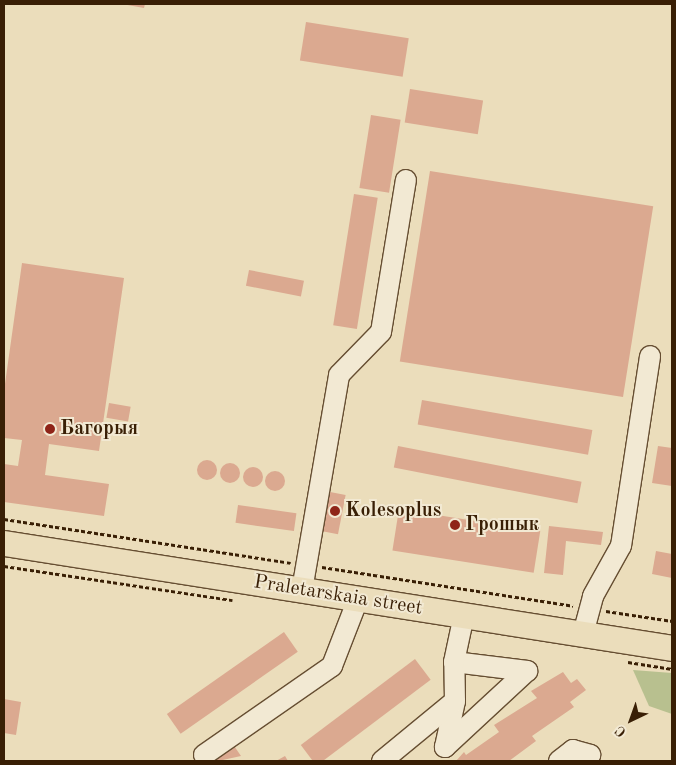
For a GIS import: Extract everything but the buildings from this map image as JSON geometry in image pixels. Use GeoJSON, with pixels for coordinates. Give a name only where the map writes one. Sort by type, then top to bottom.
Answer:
{"type":"FeatureCollection","features":[{"type":"Feature","properties":{"kind":"main road","name":"Praletarskaia street"},"geometry":{"type":"LineString","coordinates":[[4,543],[672,648]]}},
{"type":"Feature","properties":{"kind":"lane"},"geometry":{"type":"LineString","coordinates":[[302,590],[339,375],[381,332],[406,180]]}},
{"type":"Feature","properties":{"kind":"lane"},"geometry":{"type":"LineString","coordinates":[[583,634],[590,608],[621,546],[650,356]]}},
{"type":"Feature","properties":{"kind":"lane"},"geometry":{"type":"LineString","coordinates":[[204,755],[332,666],[358,599]]}},
{"type":"Feature","properties":{"kind":"lane"},"geometry":{"type":"LineString","coordinates":[[454,662],[527,671],[445,747],[456,701],[454,662],[464,615]]}},
{"type":"Feature","properties":{"kind":"lane"},"geometry":{"type":"LineString","coordinates":[[382,761],[456,701]]}},
{"type":"Feature","properties":{"kind":"lane"},"geometry":{"type":"LineString","coordinates":[[559,761],[573,750],[590,755],[587,761]]}},
{"type":"Feature","properties":{"kind":"path"},"geometry":{"type":"LineString","coordinates":[[4,519],[672,621]]}},
{"type":"Feature","properties":{"kind":"green space"},"geometry":{"type":"Polygon","coordinates":[[[633,670],[672,673],[672,714],[649,706],[633,670]]]}},
{"type":"Feature","properties":{"kind":"place","name":"Багорыя"},"geometry":{"type":"Point","coordinates":[50,429]}},
{"type":"Feature","properties":{"kind":"place","name":"Kolesoplus"},"geometry":{"type":"Point","coordinates":[335,511]}},
{"type":"Feature","properties":{"kind":"place","name":"Грошык"},"geometry":{"type":"Point","coordinates":[455,525]}}]}
